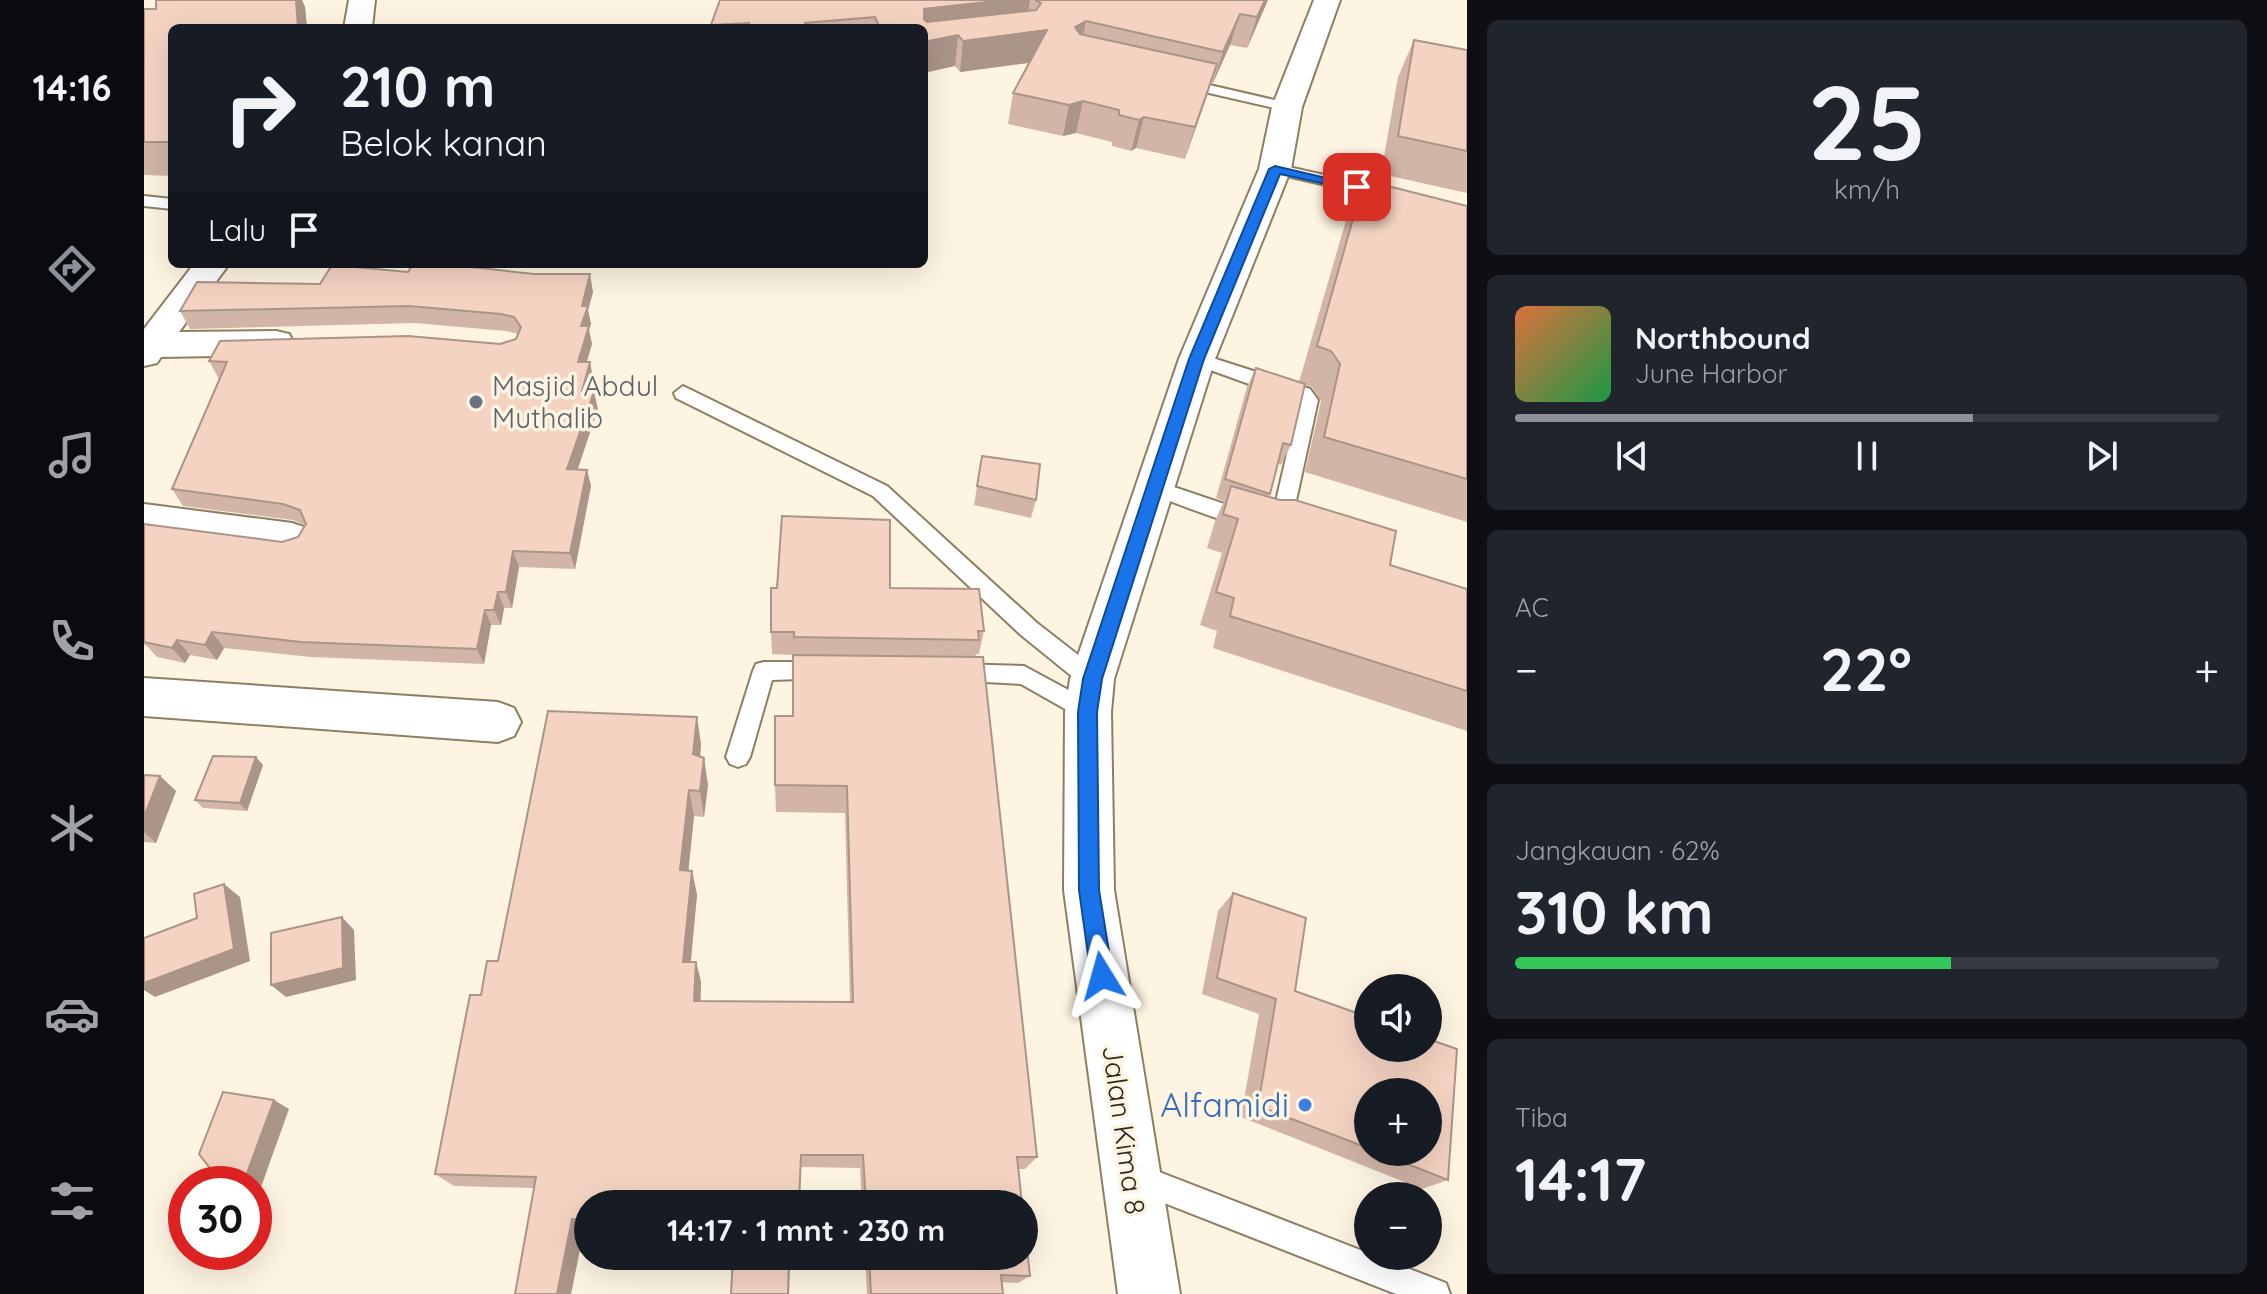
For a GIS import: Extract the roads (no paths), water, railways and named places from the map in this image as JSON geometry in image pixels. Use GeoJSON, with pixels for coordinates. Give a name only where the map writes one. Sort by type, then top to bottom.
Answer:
{"type":"FeatureCollection","features":[{"type":"Feature","properties":{"kind":"street"},"geometry":{"type":"LineString","coordinates":[[359,24],[362,0]]}},
{"type":"Feature","properties":{"kind":"street","name":"Jalan Kima 8"},"geometry":{"type":"LineString","coordinates":[[1149,1294],[1089,890],[1090,696],[1153,487],[1197,359],[1275,169],[1287,107],[1327,0]]}},
{"type":"Feature","properties":{"kind":"street"},"geometry":{"type":"LineString","coordinates":[[147,350],[209,268]]}},
{"type":"Feature","properties":{"kind":"street"},"geometry":{"type":"LineString","coordinates":[[147,350],[312,342]]}},
{"type":"Feature","properties":{"kind":"street"},"geometry":{"type":"LineString","coordinates":[[144,520],[292,539]]}},
{"type":"Feature","properties":{"kind":"street"},"geometry":{"type":"LineString","coordinates":[[144,697],[498,722]]}},
{"type":"Feature","properties":{"kind":"lane"},"geometry":{"type":"LineString","coordinates":[[1169,80],[1287,107]]}},
{"type":"Feature","properties":{"kind":"lane"},"geometry":{"type":"LineString","coordinates":[[1275,169],[1408,198]]}},
{"type":"Feature","properties":{"kind":"lane"},"geometry":{"type":"LineString","coordinates":[[144,201],[168,204]]}},
{"type":"Feature","properties":{"kind":"lane"},"geometry":{"type":"LineString","coordinates":[[1153,487],[1270,525],[1282,519],[1309,400],[1303,394],[1197,359]]}},
{"type":"Feature","properties":{"kind":"lane"},"geometry":{"type":"LineString","coordinates":[[683,393],[880,491],[1090,696]]}},
{"type":"Feature","properties":{"kind":"lane"},"geometry":{"type":"LineString","coordinates":[[738,757],[764,671],[841,671]]}},
{"type":"Feature","properties":{"kind":"lane"},"geometry":{"type":"LineString","coordinates":[[933,672],[1024,675],[1090,696]]}},
{"type":"Feature","properties":{"kind":"lane"},"geometry":{"type":"LineString","coordinates":[[1131,1176],[1435,1294]]}},
{"type":"Feature","properties":{"kind":"place","name":"Masjid Abdul Muthalib"},"geometry":{"type":"Point","coordinates":[476,402]}},
{"type":"Feature","properties":{"kind":"place","name":"Alfamidi"},"geometry":{"type":"Point","coordinates":[1305,1105]}}]}
